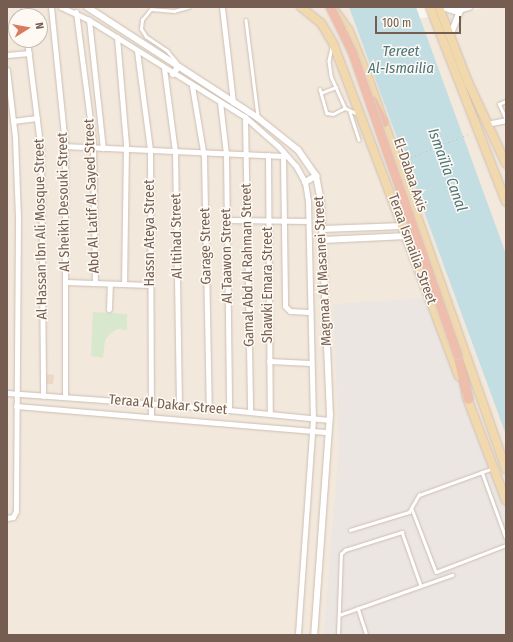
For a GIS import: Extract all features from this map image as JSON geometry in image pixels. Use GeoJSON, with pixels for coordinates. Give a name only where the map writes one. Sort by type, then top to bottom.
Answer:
{"type":"FeatureCollection","features":[{"type":"Feature","properties":{"kind":"highway","name":"El-Dabaa Axis"},"geometry":{"type":"LineString","coordinates":[[330,7],[354,60],[457,354],[466,382],[468,399]]}},
{"type":"Feature","properties":{"kind":"highway"},"geometry":{"type":"LineString","coordinates":[[336,7],[369,91],[384,122]]}},
{"type":"Feature","properties":{"kind":"main road","name":"Teraa Ismailia Street"},"geometry":{"type":"LineString","coordinates":[[301,7],[321,23],[333,43],[404,226],[506,501]]}},
{"type":"Feature","properties":{"kind":"main road","name":"Teraa Ismailia Street"},"geometry":{"type":"LineString","coordinates":[[330,7],[349,31],[384,122],[506,470]]}},
{"type":"Feature","properties":{"kind":"main road"},"geometry":{"type":"LineString","coordinates":[[430,7],[506,202]]}},
{"type":"Feature","properties":{"kind":"main road"},"geometry":{"type":"LineString","coordinates":[[439,7],[486,124],[504,154],[506,164]]}},
{"type":"Feature","properties":{"kind":"street","name":"Al Sheikh Desouki Street"},"geometry":{"type":"LineString","coordinates":[[51,7],[65,146],[65,397]]}},
{"type":"Feature","properties":{"kind":"street","name":"Magmaa Al Masanei Street"},"geometry":{"type":"LineString","coordinates":[[61,7],[76,12],[192,86],[245,117],[285,156],[305,182],[308,221],[310,363],[313,431],[298,635]]}},
{"type":"Feature","properties":{"kind":"street"},"geometry":{"type":"LineString","coordinates":[[87,7],[178,67],[173,74]]}},
{"type":"Feature","properties":{"kind":"street"},"geometry":{"type":"LineString","coordinates":[[222,7],[233,102]]}},
{"type":"Feature","properties":{"kind":"street"},"geometry":{"type":"LineString","coordinates":[[442,7],[460,11],[469,7]]}},
{"type":"Feature","properties":{"kind":"street"},"geometry":{"type":"LineString","coordinates":[[450,36],[460,11]]}},
{"type":"Feature","properties":{"kind":"street","name":"Abd Al Latif Al Sayed Street"},"geometry":{"type":"LineString","coordinates":[[76,12],[93,147],[95,283]]}},
{"type":"Feature","properties":{"kind":"street"},"geometry":{"type":"LineString","coordinates":[[89,20],[103,148]]}},
{"type":"Feature","properties":{"kind":"street"},"geometry":{"type":"LineString","coordinates":[[117,37],[126,149],[124,284]]}},
{"type":"Feature","properties":{"kind":"street","name":"Al Hassan Ibn Ali Mosque Street"},"geometry":{"type":"LineString","coordinates":[[28,48],[41,152],[42,396]]}},
{"type":"Feature","properties":{"kind":"street","name":"Hassn Ateya Street"},"geometry":{"type":"LineString","coordinates":[[137,51],[150,150],[151,415]]}},
{"type":"Feature","properties":{"kind":"street"},"geometry":{"type":"LineString","coordinates":[[7,54],[29,53]]}},
{"type":"Feature","properties":{"kind":"street","name":"Magmaa Al Masanei Street"},"geometry":{"type":"LineString","coordinates":[[178,67],[258,118],[298,150],[316,176],[321,202],[329,420],[314,635]]}},
{"type":"Feature","properties":{"kind":"street","name":"Al Itihad Street"},"geometry":{"type":"LineString","coordinates":[[164,68],[175,151],[179,405]]}},
{"type":"Feature","properties":{"kind":"street"},"geometry":{"type":"LineString","coordinates":[[7,70],[13,121],[18,198],[16,512],[14,517],[7,518]]}},
{"type":"Feature","properties":{"kind":"street","name":"Garage Street"},"geometry":{"type":"LineString","coordinates":[[192,86],[204,152],[209,408]]}},
{"type":"Feature","properties":{"kind":"street","name":"Al Taawon Street"},"geometry":{"type":"LineString","coordinates":[[220,102],[226,154],[229,410]]}},
{"type":"Feature","properties":{"kind":"street","name":"Gamal Abd Al Rahman Street"},"geometry":{"type":"LineString","coordinates":[[245,117],[247,154],[250,412]]}},
{"type":"Feature","properties":{"kind":"street"},"geometry":{"type":"LineString","coordinates":[[13,121],[37,118]]}},
{"type":"Feature","properties":{"kind":"street"},"geometry":{"type":"LineString","coordinates":[[486,124],[506,120]]}},
{"type":"Feature","properties":{"kind":"street"},"geometry":{"type":"LineString","coordinates":[[65,146],[285,156],[284,221],[286,308],[290,311],[309,312]]}},
{"type":"Feature","properties":{"kind":"street","name":"Shawki Emara Street"},"geometry":{"type":"LineString","coordinates":[[268,156],[270,414]]}},
{"type":"Feature","properties":{"kind":"street"},"geometry":{"type":"LineString","coordinates":[[305,182],[316,176]]}},
{"type":"Feature","properties":{"kind":"street"},"geometry":{"type":"LineString","coordinates":[[227,220],[308,221]]}},
{"type":"Feature","properties":{"kind":"street"},"geometry":{"type":"LineString","coordinates":[[322,229],[404,226]]}},
{"type":"Feature","properties":{"kind":"street"},"geometry":{"type":"LineString","coordinates":[[322,240],[407,236]]}},
{"type":"Feature","properties":{"kind":"street"},"geometry":{"type":"LineString","coordinates":[[66,282],[150,285]]}},
{"type":"Feature","properties":{"kind":"street"},"geometry":{"type":"LineString","coordinates":[[109,309],[110,284]]}},
{"type":"Feature","properties":{"kind":"street"},"geometry":{"type":"LineString","coordinates":[[269,361],[310,363]]}},
{"type":"Feature","properties":{"kind":"street","name":"Teraa Al Dakar Street"},"geometry":{"type":"LineString","coordinates":[[7,393],[179,405],[329,420]]}},
{"type":"Feature","properties":{"kind":"street","name":"Teraa Al Dakar Street"},"geometry":{"type":"LineString","coordinates":[[16,406],[151,415],[328,432]]}},
{"type":"Feature","properties":{"kind":"lane","name":"Magmaa Al Masanei Street"},"geometry":{"type":"LineString","coordinates":[[178,67],[167,51],[146,37],[141,24],[144,15],[151,10],[174,11],[188,7]]}},
{"type":"Feature","properties":{"kind":"lane"},"geometry":{"type":"LineString","coordinates":[[246,20],[258,118]]}},
{"type":"Feature","properties":{"kind":"lane"},"geometry":{"type":"LineString","coordinates":[[333,43],[330,69],[336,87],[345,108],[350,112],[361,114]]}},
{"type":"Feature","properties":{"kind":"lane"},"geometry":{"type":"LineString","coordinates":[[321,93],[336,87]]}},
{"type":"Feature","properties":{"kind":"lane"},"geometry":{"type":"LineString","coordinates":[[320,88],[327,113],[333,114],[345,108]]}},
{"type":"Feature","properties":{"kind":"lane"},"geometry":{"type":"LineString","coordinates":[[506,101],[499,104],[506,120]]}},
{"type":"Feature","properties":{"kind":"lane"},"geometry":{"type":"LineString","coordinates":[[350,112],[359,140]]}},
{"type":"Feature","properties":{"kind":"lane"},"geometry":{"type":"LineString","coordinates":[[350,530],[409,512],[419,495],[493,468]]}},
{"type":"Feature","properties":{"kind":"lane"},"geometry":{"type":"LineString","coordinates":[[482,472],[506,538]]}},
{"type":"Feature","properties":{"kind":"lane"},"geometry":{"type":"LineString","coordinates":[[412,508],[436,572],[506,545]]}},
{"type":"Feature","properties":{"kind":"lane"},"geometry":{"type":"LineString","coordinates":[[338,635],[341,554],[351,547],[402,532],[420,586]]}},
{"type":"Feature","properties":{"kind":"lane"},"geometry":{"type":"LineString","coordinates":[[338,615],[452,575]]}},
{"type":"Feature","properties":{"kind":"lane"},"geometry":{"type":"LineString","coordinates":[[358,608],[367,635]]}},
{"type":"Feature","properties":{"kind":"path"},"geometry":{"type":"LineString","coordinates":[[404,160],[474,131]]}},
{"type":"Feature","properties":{"kind":"shaded area"},"geometry":{"type":"Polygon","coordinates":[[[7,7],[385,7],[392,23],[489,7],[506,7],[506,635],[7,635],[7,7]]]}},
{"type":"Feature","properties":{"kind":"shaded area"},"geometry":{"type":"Polygon","coordinates":[[[428,298],[506,511],[506,635],[324,635],[339,447],[333,304],[428,298]]]}},
{"type":"Feature","properties":{"kind":"green space"},"geometry":{"type":"Polygon","coordinates":[[[93,312],[127,314],[127,330],[117,329],[110,334],[105,340],[103,358],[91,356],[93,312]]]}},
{"type":"Feature","properties":{"kind":"water","name":"Tereet Al-Ismailia"},"geometry":{"type":"Polygon","coordinates":[[[349,7],[416,7],[506,254],[506,435],[349,7]]]}},
{"type":"Feature","properties":{"kind":"building"},"geometry":{"type":"Polygon","coordinates":[[[47,374],[54,375],[53,384],[47,384],[47,374]]]}},
{"type":"Feature","properties":{"kind":"water label","name":"Ismaïlia Canal"},"geometry":{"type":"Point","coordinates":[447,170]}}]}
